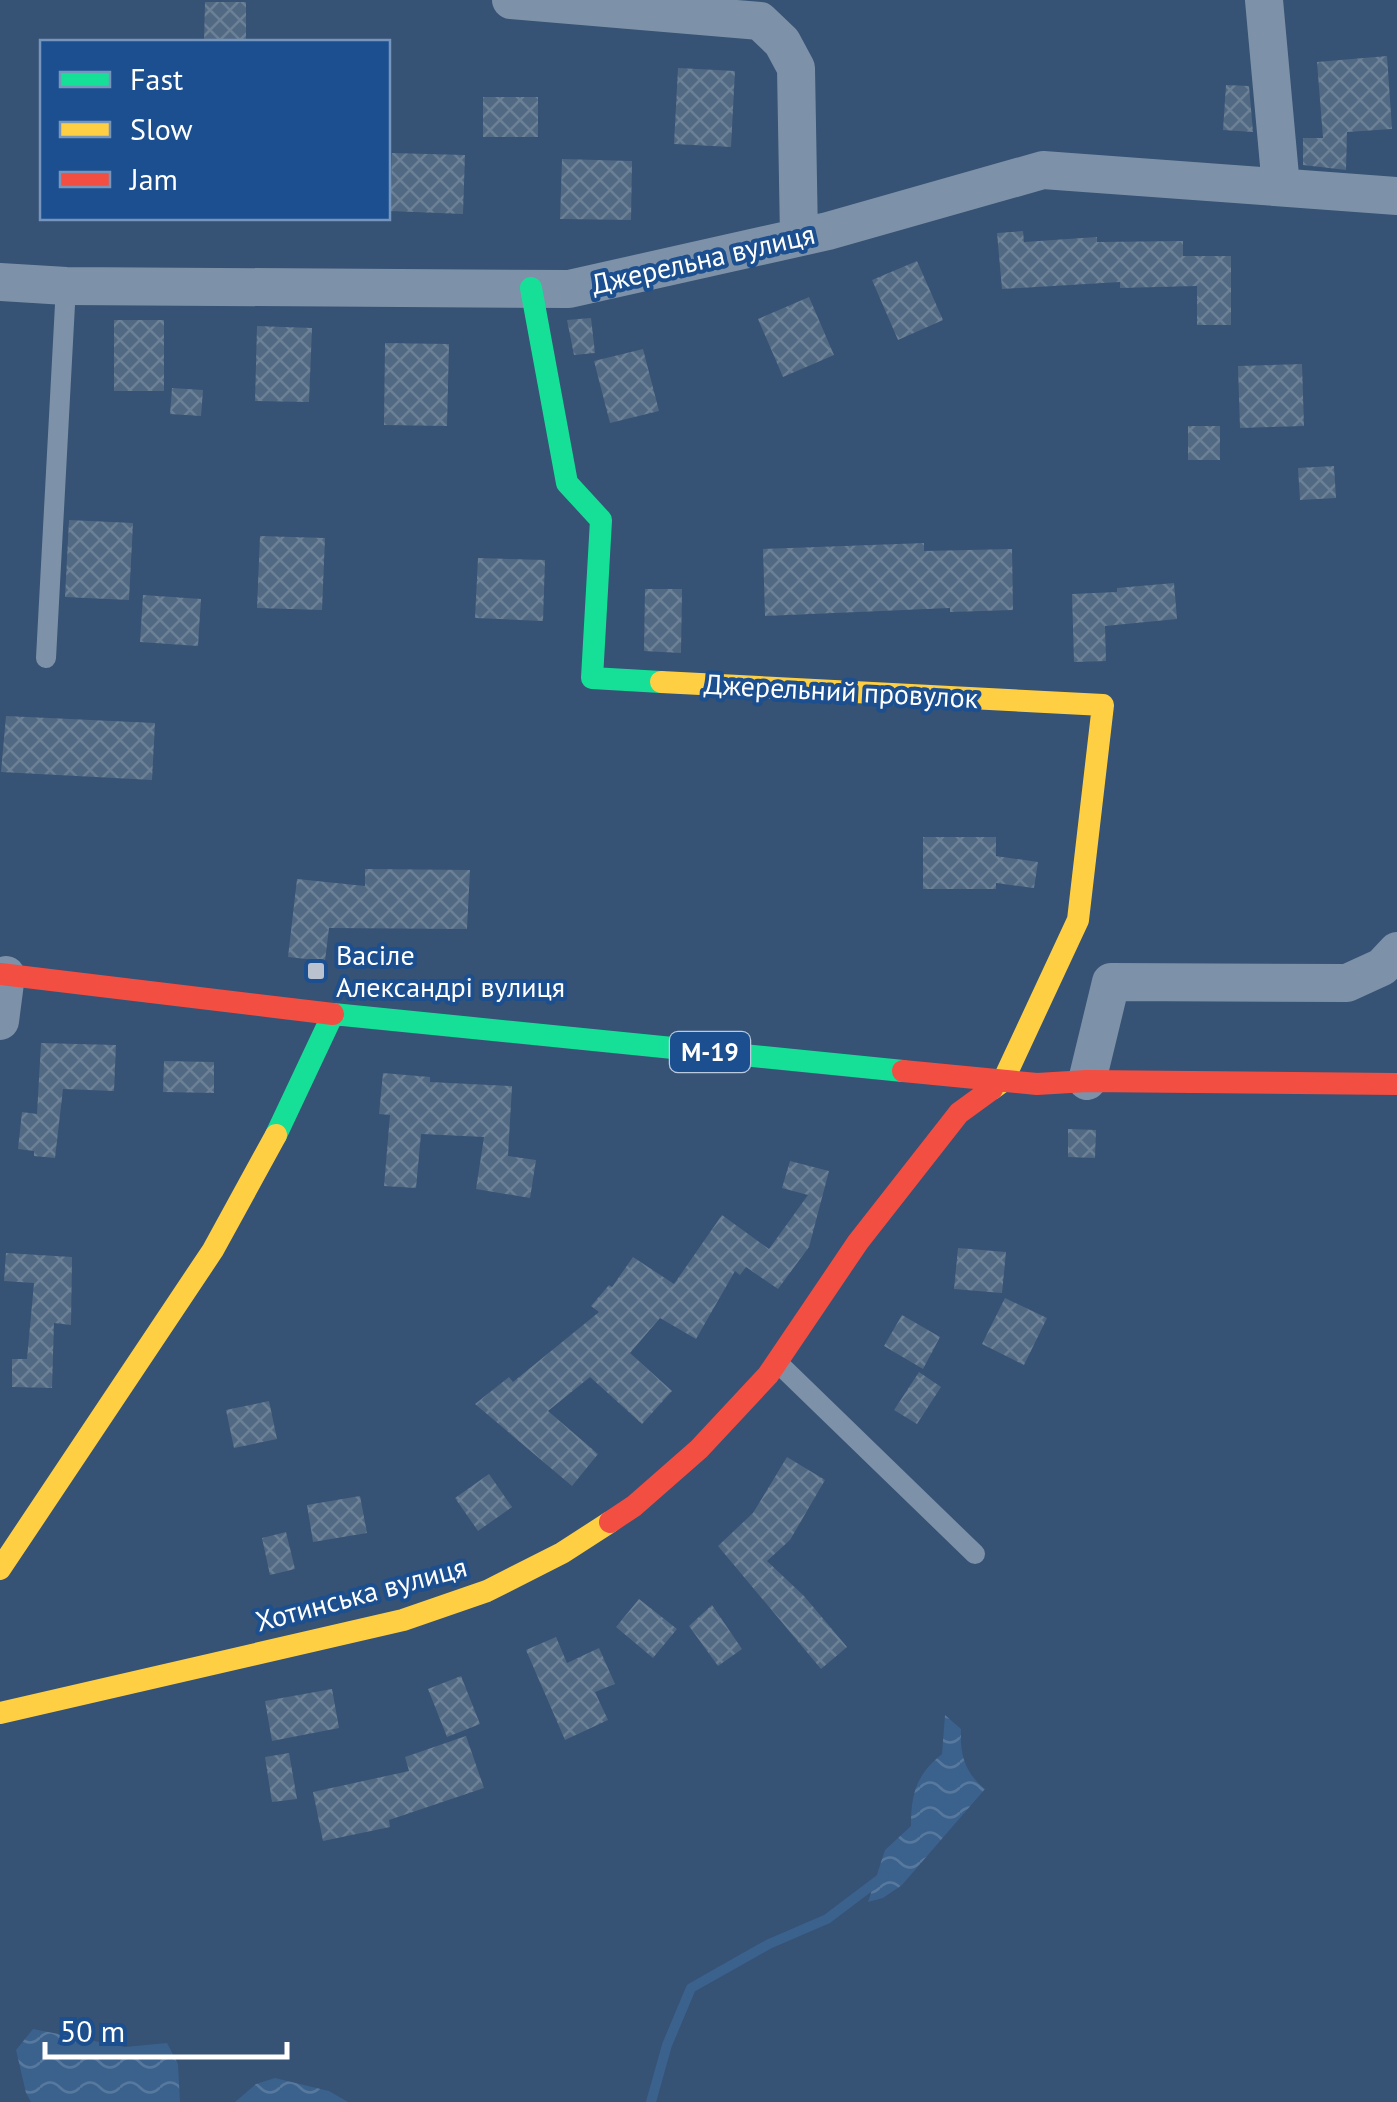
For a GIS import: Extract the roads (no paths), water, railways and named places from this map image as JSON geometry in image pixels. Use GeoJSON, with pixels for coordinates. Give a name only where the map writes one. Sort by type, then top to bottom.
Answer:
{"type":"FeatureCollection","features":[{"type":"Feature","properties":{"kind":"main road","name":"Джерельний провулок"},"geometry":{"type":"LineString","coordinates":[[532,288],[567,483],[601,520],[592,678],[1102,706],[1078,920],[1003,1081]]}},
{"type":"Feature","properties":{"kind":"main road"},"geometry":{"type":"LineString","coordinates":[[0,1569],[213,1250],[292,1103],[333,1014],[3,974]]}},
{"type":"Feature","properties":{"kind":"main road","name":"М-19"},"geometry":{"type":"LineString","coordinates":[[333,1014],[1003,1081],[1397,1084]]}},
{"type":"Feature","properties":{"kind":"main road","name":"Хотинська вулиця"},"geometry":{"type":"LineString","coordinates":[[0,1713],[403,1620],[487,1591],[562,1553],[634,1506],[699,1449],[776,1362],[858,1242],[958,1113],[1003,1081]]}},
{"type":"Feature","properties":{"kind":"street"},"geometry":{"type":"LineString","coordinates":[[511,0],[760,21],[782,42],[796,68],[800,237]]}},
{"type":"Feature","properties":{"kind":"street"},"geometry":{"type":"LineString","coordinates":[[1264,0],[1281,188]]}},
{"type":"Feature","properties":{"kind":"street","name":"Джерельна вулиця"},"geometry":{"type":"LineString","coordinates":[[0,282],[66,286],[569,289],[800,237],[1043,170],[1397,196]]}},
{"type":"Feature","properties":{"kind":"street"},"geometry":{"type":"LineString","coordinates":[[1087,1081],[1112,982],[1346,983],[1392,962]]}},
{"type":"Feature","properties":{"kind":"street"},"geometry":{"type":"LineString","coordinates":[[0,1021],[3,974]]}},
{"type":"Feature","properties":{"kind":"lane"},"geometry":{"type":"LineString","coordinates":[[46,658],[66,286]]}},
{"type":"Feature","properties":{"kind":"lane"},"geometry":{"type":"LineString","coordinates":[[776,1362],[975,1554]]}},
{"type":"Feature","properties":{"kind":"water"},"geometry":{"type":"Polygon","coordinates":[[[945,1715],[961,1729],[965,1762],[985,1789],[902,1885],[883,1898],[868,1902],[885,1850],[911,1826],[912,1804],[921,1778],[942,1754],[945,1715]]]}},
{"type":"Feature","properties":{"kind":"water"},"geometry":{"type":"Polygon","coordinates":[[[33,2029],[125,2047],[167,2043],[178,2064],[180,2102],[31,2102],[16,2050],[33,2029]]]}},
{"type":"Feature","properties":{"kind":"water"},"geometry":{"type":"Polygon","coordinates":[[[275,2078],[329,2091],[348,2102],[235,2102],[256,2084],[275,2078]]]}},
{"type":"Feature","properties":{"kind":"waterway"},"geometry":{"type":"LineString","coordinates":[[651,2102],[667,2045],[691,1988],[769,1944],[827,1919],[884,1876]]}},
{"type":"Feature","properties":{"kind":"place","name":"Васіле Александрі вулиця"},"geometry":{"type":"Point","coordinates":[316,971]}}]}
